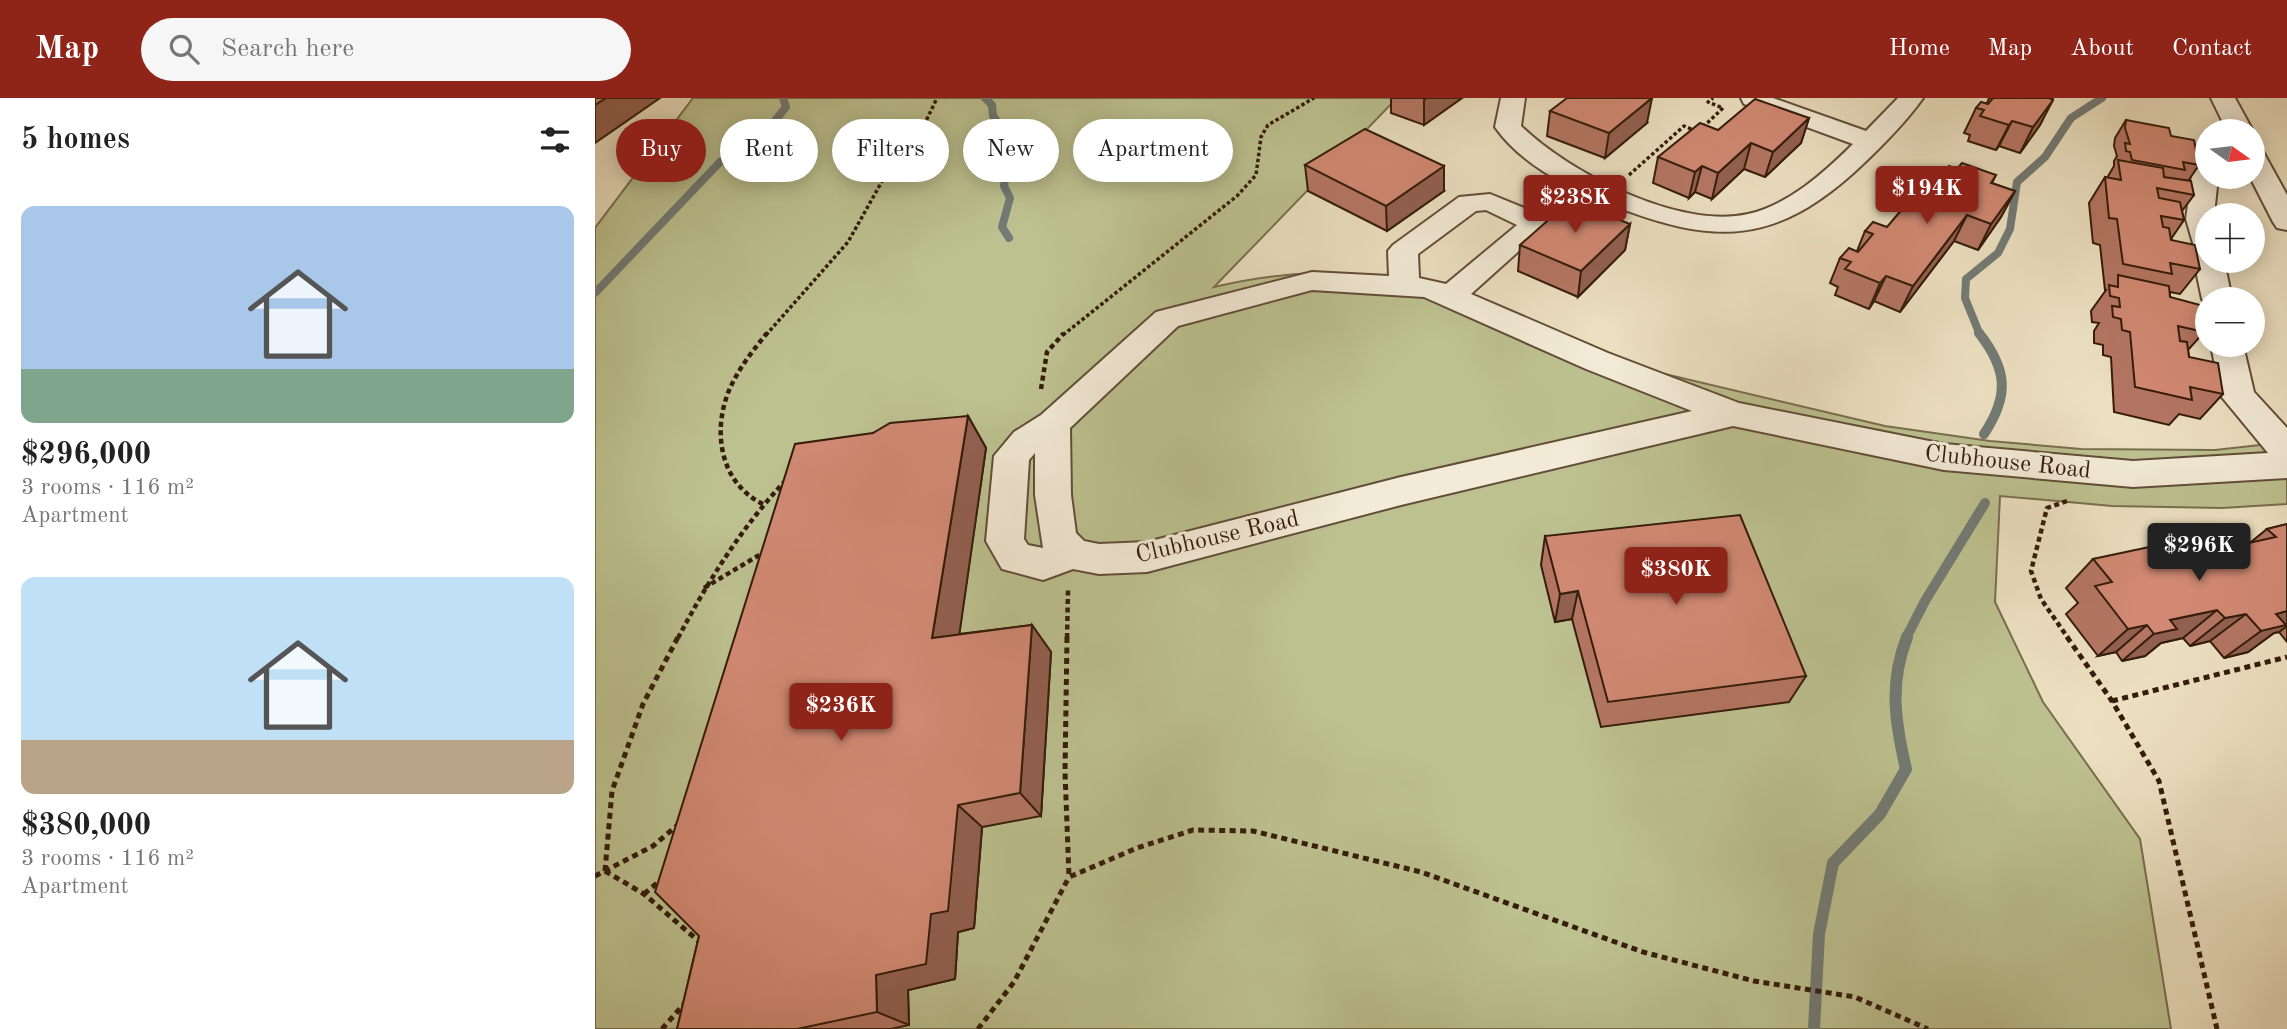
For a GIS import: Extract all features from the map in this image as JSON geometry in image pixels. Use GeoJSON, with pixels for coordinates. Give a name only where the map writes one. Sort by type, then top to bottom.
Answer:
{"type":"FeatureCollection","features":[{"type":"Feature","properties":{"kind":"street"},"geometry":{"type":"LineString","coordinates":[[1513,98],[1508,127],[1529,151],[1561,172],[1607,194],[1652,211],[1709,224],[1753,222],[1810,196],[1871,142],[1910,98]]}},
{"type":"Feature","properties":{"kind":"street"},"geometry":{"type":"LineString","coordinates":[[2223,98],[2234,119]]}},
{"type":"Feature","properties":{"kind":"street"},"geometry":{"type":"LineString","coordinates":[[1753,99],[1871,142]]}},
{"type":"Feature","properties":{"kind":"street"},"geometry":{"type":"LineString","coordinates":[[2265,179],[2287,222]]}},
{"type":"Feature","properties":{"kind":"street"},"geometry":{"type":"LineString","coordinates":[[1404,286],[1403,251],[1469,203],[1490,202],[1536,223],[1449,297]]}},
{"type":"Feature","properties":{"kind":"street","name":"Clubhouse Road"},"geometry":{"type":"LineString","coordinates":[[1733,414],[1401,491],[1147,557],[1099,559],[1073,554],[1043,564],[1016,558],[1005,541],[1011,456],[1026,441],[1053,424],[1167,318],[1312,281],[1429,288],[1597,361],[1733,414],[1944,457],[2133,474],[2287,465]]}},
{"type":"Feature","properties":{"kind":"street"},"geometry":{"type":"LineString","coordinates":[[2230,357],[2238,396],[2287,450]]}},
{"type":"Feature","properties":{"kind":"street"},"geometry":{"type":"LineString","coordinates":[[1053,424],[1053,495],[1058,539],[1073,554]]}},
{"type":"Feature","properties":{"kind":"path"},"geometry":{"type":"LineString","coordinates":[[763,504],[749,500],[737,487],[725,462],[721,443],[725,406],[731,383],[748,357],[860,226],[896,157],[928,120],[937,98]]}},
{"type":"Feature","properties":{"kind":"path"},"geometry":{"type":"LineString","coordinates":[[1053,424],[1042,411],[1039,399],[1047,352],[1066,331],[1247,187],[1260,164],[1261,137],[1268,125],[1314,98]]}},
{"type":"Feature","properties":{"kind":"path"},"geometry":{"type":"LineString","coordinates":[[1607,194],[1684,126],[1697,132],[1723,108],[1707,102],[1713,98]]}},
{"type":"Feature","properties":{"kind":"path"},"geometry":{"type":"LineString","coordinates":[[605,871],[612,791],[643,704],[704,588],[763,504],[791,475]]}},
{"type":"Feature","properties":{"kind":"path"},"geometry":{"type":"LineString","coordinates":[[2047,508],[2031,571],[2041,599],[2112,701],[2159,780],[2217,1029]]}},
{"type":"Feature","properties":{"kind":"path"},"geometry":{"type":"LineString","coordinates":[[704,588],[770,548]]}},
{"type":"Feature","properties":{"kind":"path"},"geometry":{"type":"LineString","coordinates":[[978,1029],[1014,982],[1069,877],[1066,599],[1073,554]]}},
{"type":"Feature","properties":{"kind":"path"},"geometry":{"type":"LineString","coordinates":[[2112,701],[2287,657]]}},
{"type":"Feature","properties":{"kind":"path"},"geometry":{"type":"LineString","coordinates":[[595,876],[653,846],[684,820]]}},
{"type":"Feature","properties":{"kind":"path"},"geometry":{"type":"LineString","coordinates":[[1069,877],[1137,848],[1193,830],[1252,831],[1421,872],[1517,904],[1643,952],[1753,981],[1789,984],[1855,997],[1928,1029]]}},
{"type":"Feature","properties":{"kind":"path"},"geometry":{"type":"LineString","coordinates":[[644,894],[674,870]]}},
{"type":"Feature","properties":{"kind":"path"},"geometry":{"type":"LineString","coordinates":[[605,871],[644,894],[712,952]]}},
{"type":"Feature","properties":{"kind":"path"},"geometry":{"type":"LineString","coordinates":[[662,1029],[688,1000]]}},
{"type":"Feature","properties":{"kind":"green space"},"geometry":{"type":"Polygon","coordinates":[[[693,98],[1397,98],[1214,287],[1266,277],[1318,273],[1370,275],[1422,283],[1627,365],[1885,426],[1990,441],[2081,449],[2215,450],[2287,442],[2287,504],[2222,508],[2112,506],[2000,496],[1995,602],[2043,702],[2140,839],[2171,1029],[891,1029],[908,990],[955,979],[958,932],[974,928],[982,827],[1041,815],[1050,652],[723,1029],[595,1029],[595,228],[630,182],[706,182],[706,119],[677,119],[693,98]]]}},
{"type":"Feature","properties":{"kind":"building"},"geometry":{"type":"Polygon","coordinates":[[[595,98],[606,98],[595,105],[595,98]]]}},
{"type":"Feature","properties":{"kind":"building"},"geometry":{"type":"Polygon","coordinates":[[[1567,98],[1652,98],[1609,133],[1550,111],[1567,98]]]}},
{"type":"Feature","properties":{"kind":"building"},"geometry":{"type":"Polygon","coordinates":[[[1993,98],[2053,100],[2033,127],[2012,121],[2009,125],[1980,116],[1984,110],[1976,108],[1981,102],[1988,104],[1993,98]]]}},
{"type":"Feature","properties":{"kind":"building"},"geometry":{"type":"Polygon","coordinates":[[[1755,99],[1809,118],[1773,152],[1751,143],[1718,173],[1702,166],[1695,172],[1658,157],[1700,123],[1718,130],[1755,99]]]}},
{"type":"Feature","properties":{"kind":"building"},"geometry":{"type":"Polygon","coordinates":[[[2126,120],[2169,128],[2171,136],[2194,140],[2195,164],[2183,162],[2185,170],[2132,160],[2130,152],[2126,151],[2125,143],[2130,144],[2125,128],[2126,120]]]}},
{"type":"Feature","properties":{"kind":"building"},"geometry":{"type":"Polygon","coordinates":[[[1365,129],[1444,166],[1386,206],[1305,165],[1365,129]]]}},
{"type":"Feature","properties":{"kind":"building"},"geometry":{"type":"Polygon","coordinates":[[[2118,160],[2163,168],[2164,177],[2191,181],[2194,195],[2157,188],[2159,198],[2180,202],[2184,220],[2161,216],[2163,227],[2169,228],[2171,240],[2195,245],[2195,268],[2170,263],[2172,274],[2123,264],[2117,219],[2109,218],[2105,177],[2121,180],[2118,160]]]}},
{"type":"Feature","properties":{"kind":"building"},"geometry":{"type":"Polygon","coordinates":[[[1962,163],[1996,175],[1991,183],[2015,191],[1991,224],[1967,215],[1913,286],[1886,276],[1880,283],[1845,269],[1851,262],[1840,258],[1849,248],[1858,252],[1873,234],[1865,231],[1873,222],[1887,227],[1914,195],[1921,198],[1927,190],[1934,193],[1947,177],[1942,175],[1949,166],[1957,169],[1962,163]]]}},
{"type":"Feature","properties":{"kind":"building"},"geometry":{"type":"Polygon","coordinates":[[[1571,200],[1630,224],[1581,271],[1520,245],[1571,200]]]}},
{"type":"Feature","properties":{"kind":"building"},"geometry":{"type":"Polygon","coordinates":[[[2118,275],[2169,286],[2170,297],[2195,304],[2195,330],[2178,326],[2180,341],[2187,342],[2189,357],[2218,363],[2223,394],[2190,387],[2192,400],[2135,387],[2130,332],[2122,330],[2121,319],[2113,317],[2112,306],[2120,307],[2119,298],[2110,296],[2109,285],[2118,287],[2118,275]]]}},
{"type":"Feature","properties":{"kind":"building"},"geometry":{"type":"Polygon","coordinates":[[[968,416],[932,638],[1032,625],[1020,793],[958,805],[948,911],[931,914],[926,964],[876,975],[877,1012],[797,1029],[677,1029],[699,936],[655,892],[795,444],[873,433],[890,423],[968,416]]]}},
{"type":"Feature","properties":{"kind":"building"},"geometry":{"type":"Polygon","coordinates":[[[1740,515],[1806,676],[1608,702],[1578,591],[1560,594],[1545,536],[1740,515]]]}},
{"type":"Feature","properties":{"kind":"building"},"geometry":{"type":"Polygon","coordinates":[[[2287,524],[2287,611],[2276,614],[2286,625],[2261,631],[2246,614],[2225,618],[2217,610],[2170,620],[2177,629],[2154,634],[2147,625],[2128,629],[2095,586],[2112,582],[2093,559],[2182,540],[2195,555],[2276,537],[2267,529],[2287,524]]]}},
{"type":"Feature","properties":{"kind":"waterway"},"geometry":{"type":"LineString","coordinates":[[595,293],[720,162],[769,128],[786,107],[783,98]]}},
{"type":"Feature","properties":{"kind":"waterway"},"geometry":{"type":"LineString","coordinates":[[985,98],[992,105],[993,116],[1002,128],[1046,135],[1051,142],[1006,173],[1004,186],[1010,198],[1002,227],[1009,238]]}},
{"type":"Feature","properties":{"kind":"waterway"},"geometry":{"type":"LineString","coordinates":[[1979,334],[1965,298],[1966,279],[1998,253],[2010,229],[2017,182],[2045,157],[2071,118],[2102,98]]}},
{"type":"Feature","properties":{"kind":"waterway"},"geometry":{"type":"LineString","coordinates":[[1979,334],[1995,358],[2002,382],[1998,407],[1984,434]]}},
{"type":"Feature","properties":{"kind":"waterway"},"geometry":{"type":"LineString","coordinates":[[1906,638],[1925,601],[1985,503]]}},
{"type":"Feature","properties":{"kind":"waterway"},"geometry":{"type":"LineString","coordinates":[[1814,1029],[1819,934],[1833,863],[1880,814],[1906,769],[1897,719],[1896,687],[1901,654],[1907,637]]}}]}
